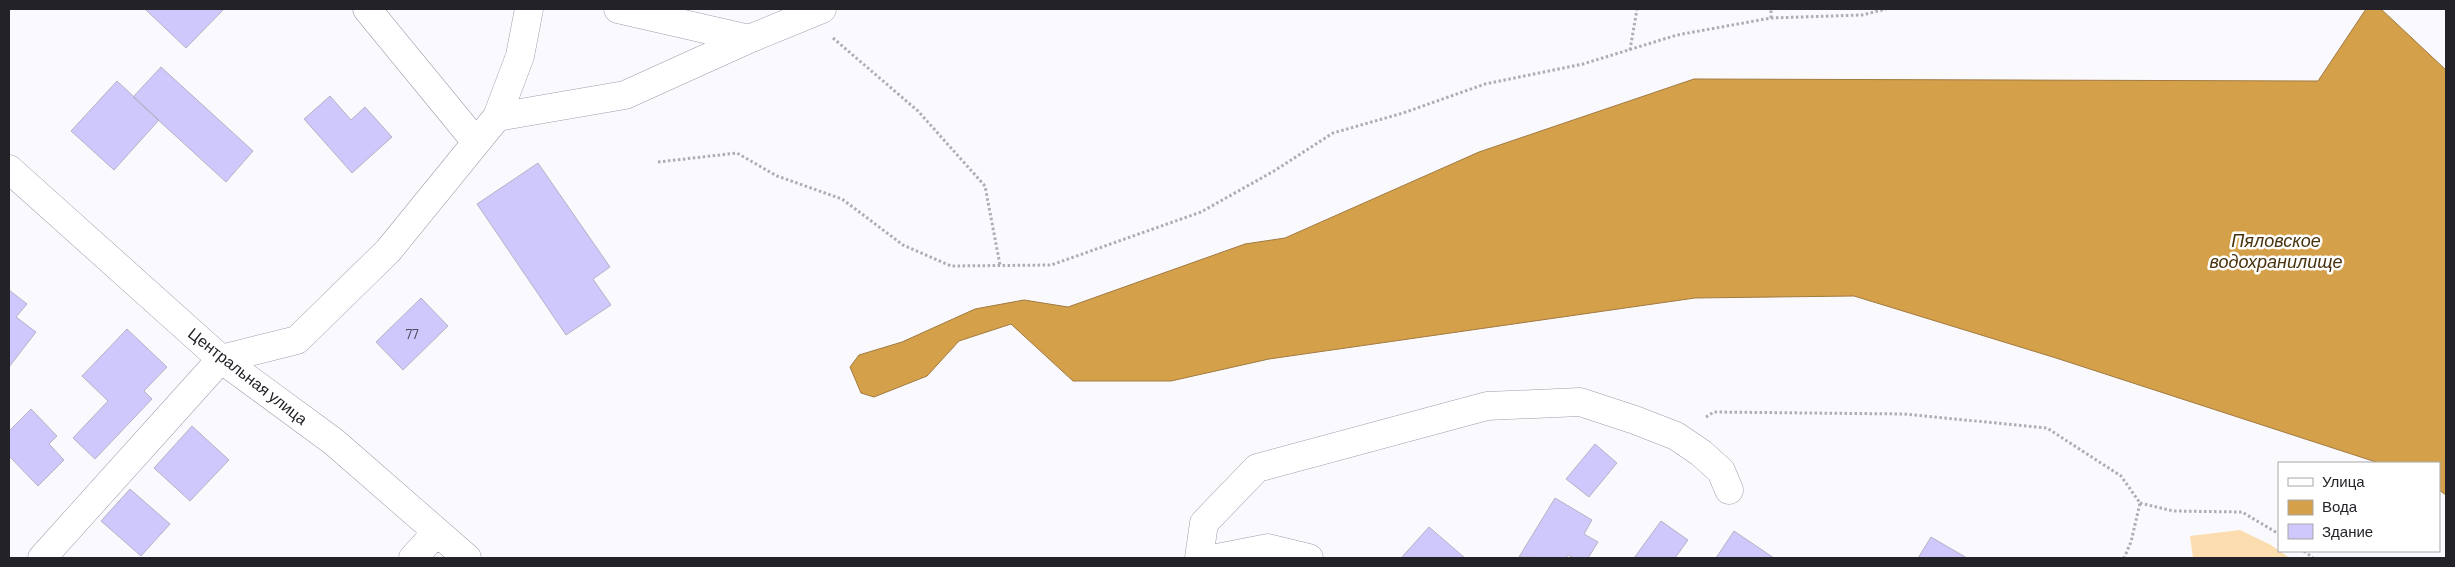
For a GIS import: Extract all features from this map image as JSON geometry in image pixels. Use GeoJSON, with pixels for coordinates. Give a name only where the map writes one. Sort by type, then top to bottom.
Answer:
{"type":"FeatureCollection","features":[{"type":"Feature","properties":{"kind":"street"},"geometry":{"type":"LineString","coordinates":[[367,9],[476,142]]}},
{"type":"Feature","properties":{"kind":"street"},"geometry":{"type":"LineString","coordinates":[[42,558],[221,359],[296,340],[388,251],[497,117],[520,56],[529,9]]}},
{"type":"Feature","properties":{"kind":"street"},"geometry":{"type":"LineString","coordinates":[[618,9],[749,39]]}},
{"type":"Feature","properties":{"kind":"street"},"geometry":{"type":"LineString","coordinates":[[497,117],[625,95],[814,12]]}},
{"type":"Feature","properties":{"kind":"street","name":"Центральная улица"},"geometry":{"type":"LineString","coordinates":[[10,172],[221,359],[334,442],[467,558]]}},
{"type":"Feature","properties":{"kind":"street"},"geometry":{"type":"LineString","coordinates":[[1199,558],[1204,523],[1257,468],[1487,406],[1580,402],[1676,436],[1701,453],[1721,471],[1729,490]]}},
{"type":"Feature","properties":{"kind":"street"},"geometry":{"type":"LineString","coordinates":[[414,558],[437,532]]}},
{"type":"Feature","properties":{"kind":"street"},"geometry":{"type":"LineString","coordinates":[[1217,558],[1268,548],[1309,558]]}},
{"type":"Feature","properties":{"kind":"path"},"geometry":{"type":"LineString","coordinates":[[1630,50],[1637,9]]}},
{"type":"Feature","properties":{"kind":"path"},"geometry":{"type":"LineString","coordinates":[[1771,9],[1771,18]]}},
{"type":"Feature","properties":{"kind":"path"},"geometry":{"type":"LineString","coordinates":[[658,162],[737,153],[777,176],[842,199],[903,245],[952,266],[1051,265],[1200,212],[1274,171],[1333,133],[1403,113],[1485,84],[1583,64],[1677,35],[1771,18],[1862,15],[1886,9]]}},
{"type":"Feature","properties":{"kind":"path"},"geometry":{"type":"LineString","coordinates":[[814,12],[918,111],[985,186],[1000,265]]}},
{"type":"Feature","properties":{"kind":"path"},"geometry":{"type":"LineString","coordinates":[[1676,436],[1714,412],[1904,414],[2047,428],[2121,476],[2140,503],[2173,511],[2242,512],[2278,533]]}},
{"type":"Feature","properties":{"kind":"path"},"geometry":{"type":"LineString","coordinates":[[2124,558],[2131,542],[2140,503]]}},
{"type":"Feature","properties":{"kind":"shaded area"},"geometry":{"type":"Polygon","coordinates":[[[2240,530],[2271,545],[2278,550],[2278,552],[2290,558],[2193,558],[2190,536],[2240,530]]]}},
{"type":"Feature","properties":{"kind":"water","name":"Пяловское водохранилище"},"geometry":{"type":"Polygon","coordinates":[[[2366,9],[2381,9],[2446,70],[2446,495],[2440,491],[2440,462],[2376,462],[2056,358],[1854,296],[1695,298],[1269,359],[1171,381],[1073,381],[1011,324],[959,341],[927,376],[874,397],[861,393],[850,367],[859,355],[902,342],[975,309],[1024,300],[1068,307],[1245,244],[1285,238],[1479,152],[1694,79],[2318,81],[2366,9]]]}},
{"type":"Feature","properties":{"kind":"building"},"geometry":{"type":"Polygon","coordinates":[[[145,9],[224,9],[186,48],[145,9]]]}},
{"type":"Feature","properties":{"kind":"building"},"geometry":{"type":"Polygon","coordinates":[[[161,67],[253,151],[226,182],[133,97],[161,67]]]}},
{"type":"Feature","properties":{"kind":"building"},"geometry":{"type":"Polygon","coordinates":[[[117,81],[159,120],[114,170],[71,131],[117,81]]]}},
{"type":"Feature","properties":{"kind":"building"},"geometry":{"type":"Polygon","coordinates":[[[330,96],[351,120],[365,107],[392,137],[352,173],[304,119],[330,96]]]}},
{"type":"Feature","properties":{"kind":"building"},"geometry":{"type":"Polygon","coordinates":[[[538,163],[610,267],[593,279],[611,305],[566,335],[477,204],[538,163]]]}},
{"type":"Feature","properties":{"kind":"building"},"geometry":{"type":"Polygon","coordinates":[[[9,290],[27,304],[16,317],[36,332],[9,367],[9,290]]]}},
{"type":"Feature","properties":{"kind":"building"},"geometry":{"type":"Polygon","coordinates":[[[421,298],[448,326],[403,370],[376,342],[421,298]]]}},
{"type":"Feature","properties":{"kind":"building"},"geometry":{"type":"Polygon","coordinates":[[[127,329],[167,367],[144,391],[152,399],[95,459],[73,438],[108,401],[82,376],[127,329]]]}},
{"type":"Feature","properties":{"kind":"building"},"geometry":{"type":"Polygon","coordinates":[[[31,409],[57,436],[49,444],[64,460],[38,486],[9,456],[9,431],[31,409]]]}},
{"type":"Feature","properties":{"kind":"building"},"geometry":{"type":"Polygon","coordinates":[[[192,426],[229,460],[190,501],[154,468],[192,426]]]}},
{"type":"Feature","properties":{"kind":"building"},"geometry":{"type":"Polygon","coordinates":[[[1595,444],[1617,463],[1589,497],[1566,479],[1595,444]]]}},
{"type":"Feature","properties":{"kind":"building"},"geometry":{"type":"Polygon","coordinates":[[[130,489],[170,524],[141,556],[101,521],[130,489]]]}},
{"type":"Feature","properties":{"kind":"building"},"geometry":{"type":"Polygon","coordinates":[[[1555,498],[1592,520],[1584,534],[1598,542],[1588,558],[1574,558],[1568,555],[1566,558],[1519,557],[1555,498]]]}},
{"type":"Feature","properties":{"kind":"building"},"geometry":{"type":"Polygon","coordinates":[[[1661,521],[1688,540],[1675,558],[1634,558],[1661,521]]]}},
{"type":"Feature","properties":{"kind":"building"},"geometry":{"type":"Polygon","coordinates":[[[1429,527],[1465,558],[1401,558],[1429,527]]]}},
{"type":"Feature","properties":{"kind":"building"},"geometry":{"type":"Polygon","coordinates":[[[1734,531],[1774,558],[1716,558],[1734,531]]]}},
{"type":"Feature","properties":{"kind":"building"},"geometry":{"type":"Polygon","coordinates":[[[1931,537],[1967,558],[1918,558],[1931,537]]]}}]}
